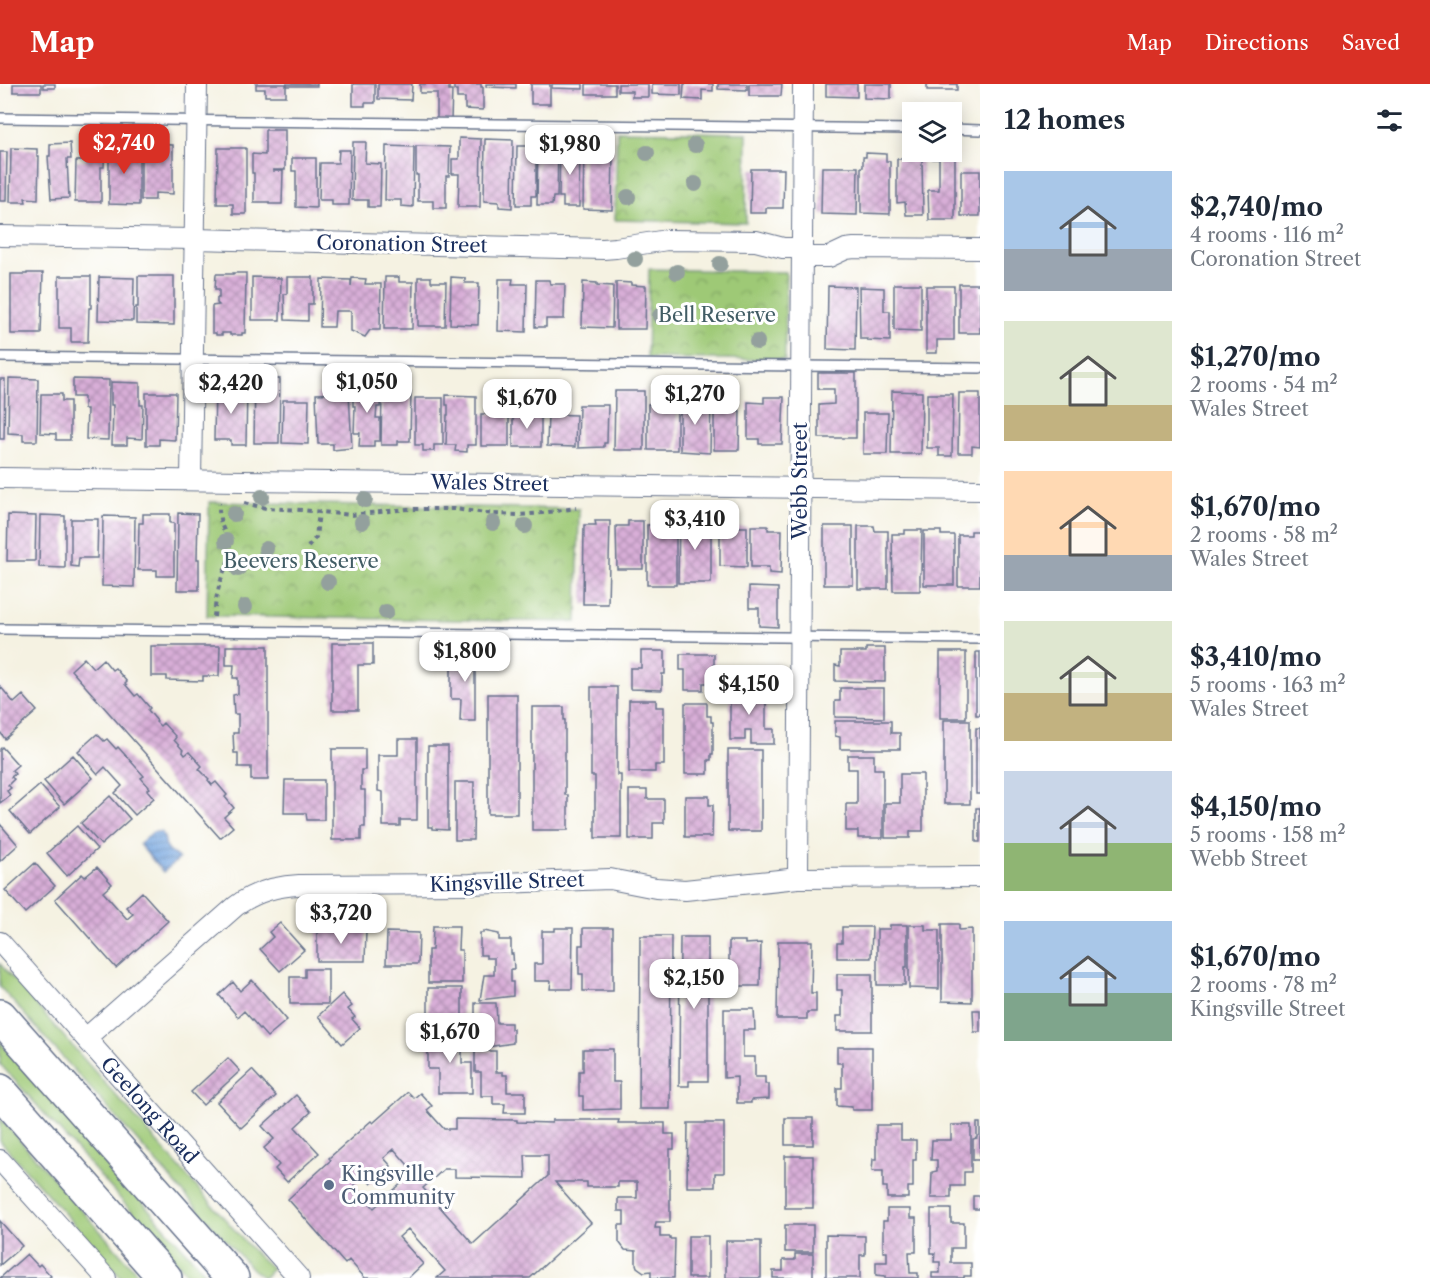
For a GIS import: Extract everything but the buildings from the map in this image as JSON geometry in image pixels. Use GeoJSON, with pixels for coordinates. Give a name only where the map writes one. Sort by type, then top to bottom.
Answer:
{"type":"FeatureCollection","features":[{"type":"Feature","properties":{"kind":"highway"},"geometry":{"type":"LineString","coordinates":[[0,1016],[232,1278]]}},
{"type":"Feature","properties":{"kind":"highway"},"geometry":{"type":"LineString","coordinates":[[0,1091],[165,1278]]}},
{"type":"Feature","properties":{"kind":"street"},"geometry":{"type":"LineString","coordinates":[[191,480],[197,84]]}},
{"type":"Feature","properties":{"kind":"street","name":"Webb Street"},"geometry":{"type":"LineString","coordinates":[[798,878],[803,84]]}},
{"type":"Feature","properties":{"kind":"street","name":"Coronation Street"},"geometry":{"type":"LineString","coordinates":[[0,236],[603,249],[667,240],[734,240],[756,241],[829,257],[854,248],[980,249]]}},
{"type":"Feature","properties":{"kind":"street","name":"Wales Street"},"geometry":{"type":"LineString","coordinates":[[0,478],[980,490]]}},
{"type":"Feature","properties":{"kind":"street","name":"Kingsville Street"},"geometry":{"type":"LineString","coordinates":[[86,1038],[236,906],[253,895],[269,889],[299,885],[470,884],[610,879],[656,888],[684,890],[798,878],[980,877]]}},
{"type":"Feature","properties":{"kind":"street","name":"Geelong Road"},"geometry":{"type":"LineString","coordinates":[[0,942],[299,1278]]}},
{"type":"Feature","properties":{"kind":"street"},"geometry":{"type":"LineString","coordinates":[[0,1161],[106,1278]]}},
{"type":"Feature","properties":{"kind":"lane"},"geometry":{"type":"LineString","coordinates":[[0,118],[902,129]]}},
{"type":"Feature","properties":{"kind":"lane"},"geometry":{"type":"LineString","coordinates":[[962,129],[980,130]]}},
{"type":"Feature","properties":{"kind":"lane"},"geometry":{"type":"LineString","coordinates":[[0,357],[980,368]]}},
{"type":"Feature","properties":{"kind":"lane"},"geometry":{"type":"LineString","coordinates":[[0,629],[980,639]]}},
{"type":"Feature","properties":{"kind":"path"},"geometry":{"type":"LineString","coordinates":[[213,632],[216,596],[231,549],[219,515],[219,502],[217,503]]}},
{"type":"Feature","properties":{"kind":"path"},"geometry":{"type":"LineString","coordinates":[[243,503],[266,508],[351,515],[408,509],[454,509],[520,515],[579,508]]}},
{"type":"Feature","properties":{"kind":"path"},"geometry":{"type":"LineString","coordinates":[[308,547],[316,537],[319,512]]}},
{"type":"Feature","properties":{"kind":"green space"},"geometry":{"type":"Polygon","coordinates":[[[617,131],[747,133],[746,223],[615,220],[617,131]]]}},
{"type":"Feature","properties":{"kind":"green space","name":"Bell Reserve"},"geometry":{"type":"Polygon","coordinates":[[[649,269],[786,272],[785,360],[647,358],[649,269]]]}},
{"type":"Feature","properties":{"kind":"green space","name":"Beevers Reserve"},"geometry":{"type":"Polygon","coordinates":[[[209,502],[579,509],[577,622],[207,616],[209,502]]]}},
{"type":"Feature","properties":{"kind":"green space"},"geometry":{"type":"Polygon","coordinates":[[[0,964],[255,1253],[272,1268],[264,1278],[253,1270],[229,1244],[0,987],[0,964]]]}},
{"type":"Feature","properties":{"kind":"green space"},"geometry":{"type":"Polygon","coordinates":[[[0,1042],[210,1278],[191,1278],[0,1064],[0,1042]]]}},
{"type":"Feature","properties":{"kind":"green space"},"geometry":{"type":"Polygon","coordinates":[[[0,1118],[142,1278],[122,1278],[0,1141],[0,1118]]]}},
{"type":"Feature","properties":{"kind":"water"},"geometry":{"type":"Polygon","coordinates":[[[153,832],[161,832],[169,851],[179,859],[163,872],[139,844],[153,832]]]}},
{"type":"Feature","properties":{"kind":"place","name":"Kingsville Community"},"geometry":{"type":"Point","coordinates":[329,1185]}}]}
